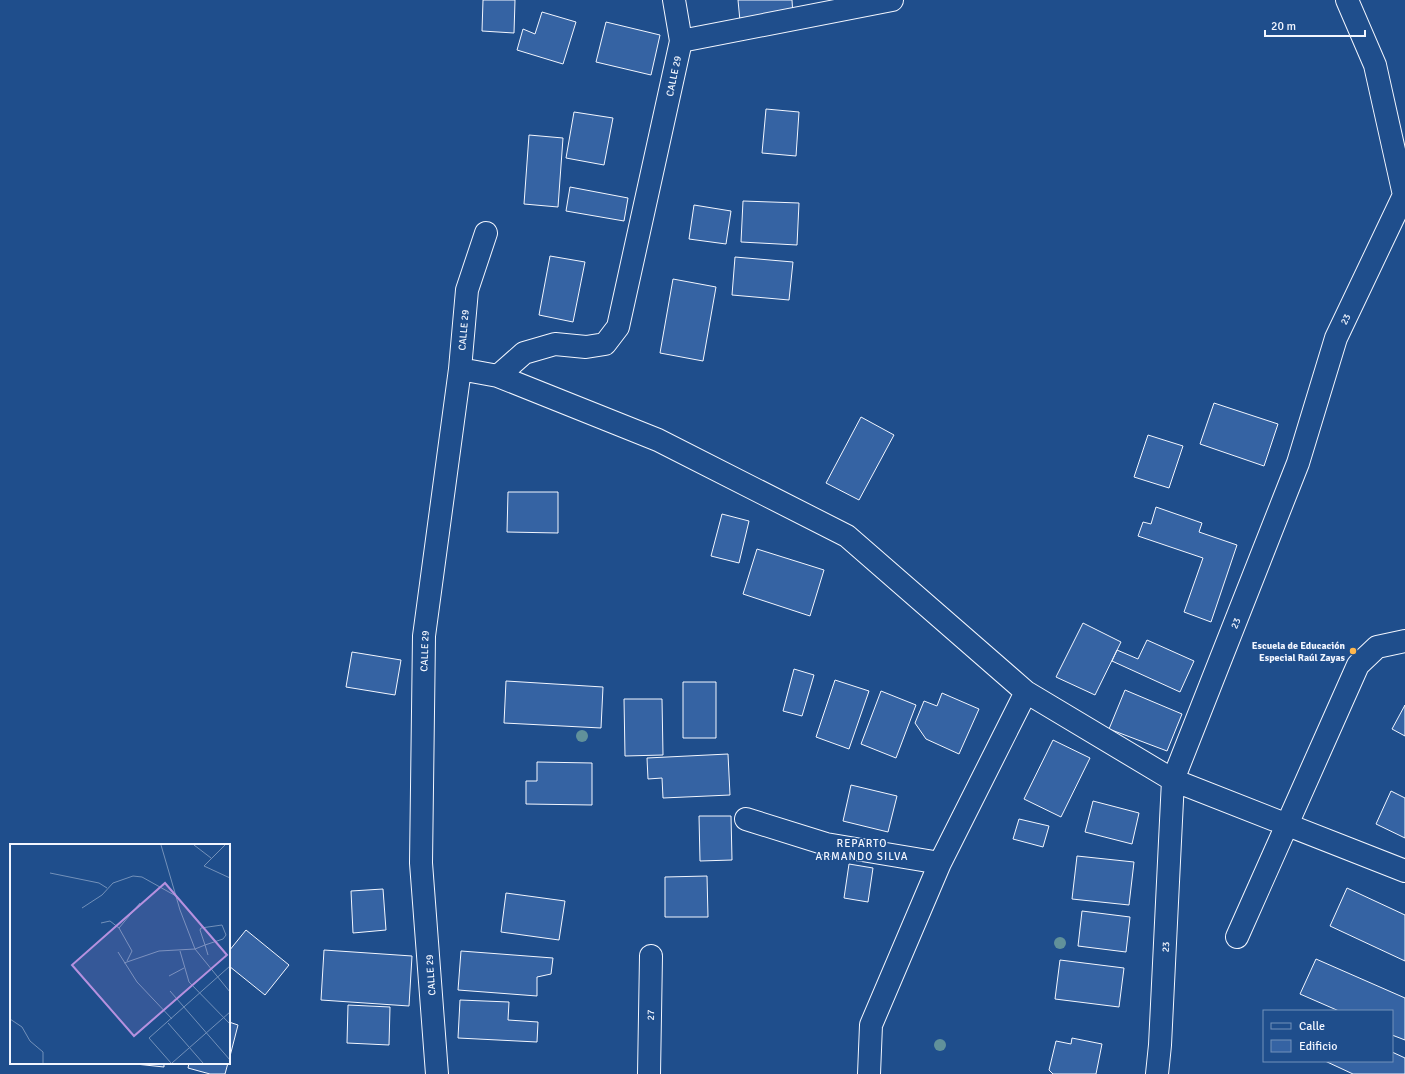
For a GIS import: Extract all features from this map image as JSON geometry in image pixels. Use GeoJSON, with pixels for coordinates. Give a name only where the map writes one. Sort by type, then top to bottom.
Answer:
{"type":"FeatureCollection","features":[{"type":"Feature","properties":{"kind":"street","name":"CALLE 29"},"geometry":{"type":"LineString","coordinates":[[498,376],[524,352],[555,344],[586,346],[605,344],[618,326],[681,41],[674,0]]}},
{"type":"Feature","properties":{"kind":"street"},"geometry":{"type":"LineString","coordinates":[[681,41],[892,0]]}},
{"type":"Feature","properties":{"kind":"street"},"geometry":{"type":"LineString","coordinates":[[1347,0],[1375,65],[1405,194]]}},
{"type":"Feature","properties":{"kind":"street","name":"23"},"geometry":{"type":"LineString","coordinates":[[1157,1074],[1160,1045],[1173,780],[1298,463],[1336,338],[1405,194]]}},
{"type":"Feature","properties":{"kind":"street","name":"CALLE 29"},"geometry":{"type":"LineString","coordinates":[[437,1074],[421,863],[424,636],[460,369],[467,290],[486,234]]}},
{"type":"Feature","properties":{"kind":"street"},"geometry":{"type":"LineString","coordinates":[[460,369],[498,376],[658,440],[847,536],[1026,692],[1173,780],[1405,872]]}},
{"type":"Feature","properties":{"kind":"street"},"geometry":{"type":"LineString","coordinates":[[1237,938],[1358,665],[1377,647],[1405,641]]}},
{"type":"Feature","properties":{"kind":"street"},"geometry":{"type":"LineString","coordinates":[[869,1074],[871,1025],[940,863],[1026,692]]}},
{"type":"Feature","properties":{"kind":"street"},"geometry":{"type":"LineString","coordinates":[[746,819],[826,844],[940,863]]}},
{"type":"Feature","properties":{"kind":"street","name":"27"},"geometry":{"type":"LineString","coordinates":[[649,1074],[651,956]]}},
{"type":"Feature","properties":{"kind":"building"},"geometry":{"type":"Polygon","coordinates":[[[483,0],[515,0],[514,33],[482,31],[483,0]]]}},
{"type":"Feature","properties":{"kind":"building"},"geometry":{"type":"Polygon","coordinates":[[[738,0],[792,0],[793,16],[740,21],[738,0]]]}},
{"type":"Feature","properties":{"kind":"building"},"geometry":{"type":"Polygon","coordinates":[[[542,12],[576,22],[563,64],[517,50],[523,29],[535,34],[542,12]]]}},
{"type":"Feature","properties":{"kind":"building"},"geometry":{"type":"Polygon","coordinates":[[[606,22],[660,35],[651,75],[596,62],[606,22]]]}},
{"type":"Feature","properties":{"kind":"building"},"geometry":{"type":"Polygon","coordinates":[[[766,109],[799,112],[796,156],[762,153],[766,109]]]}},
{"type":"Feature","properties":{"kind":"building"},"geometry":{"type":"Polygon","coordinates":[[[574,112],[613,118],[604,165],[566,158],[574,112]]]}},
{"type":"Feature","properties":{"kind":"building"},"geometry":{"type":"Polygon","coordinates":[[[529,135],[563,138],[558,207],[524,204],[529,135]]]}},
{"type":"Feature","properties":{"kind":"building"},"geometry":{"type":"Polygon","coordinates":[[[570,187],[628,198],[624,221],[566,211],[570,187]]]}},
{"type":"Feature","properties":{"kind":"building"},"geometry":{"type":"Polygon","coordinates":[[[743,201],[799,203],[797,245],[741,242],[743,201]]]}},
{"type":"Feature","properties":{"kind":"building"},"geometry":{"type":"Polygon","coordinates":[[[694,205],[731,211],[726,244],[689,239],[694,205]]]}},
{"type":"Feature","properties":{"kind":"building"},"geometry":{"type":"Polygon","coordinates":[[[550,256],[585,262],[573,322],[539,315],[550,256]]]}},
{"type":"Feature","properties":{"kind":"building"},"geometry":{"type":"Polygon","coordinates":[[[735,257],[793,262],[789,300],[732,295],[735,257]]]}},
{"type":"Feature","properties":{"kind":"building"},"geometry":{"type":"Polygon","coordinates":[[[673,279],[716,287],[703,361],[660,353],[673,279]]]}},
{"type":"Feature","properties":{"kind":"building"},"geometry":{"type":"Polygon","coordinates":[[[1214,403],[1278,424],[1264,466],[1200,444],[1214,403]]]}},
{"type":"Feature","properties":{"kind":"building"},"geometry":{"type":"Polygon","coordinates":[[[861,417],[894,435],[859,500],[826,483],[861,417]]]}},
{"type":"Feature","properties":{"kind":"building"},"geometry":{"type":"Polygon","coordinates":[[[1148,435],[1183,446],[1169,488],[1134,477],[1148,435]]]}},
{"type":"Feature","properties":{"kind":"building"},"geometry":{"type":"Polygon","coordinates":[[[508,492],[558,492],[558,533],[507,532],[508,492]]]}},
{"type":"Feature","properties":{"kind":"building"},"geometry":{"type":"Polygon","coordinates":[[[1156,507],[1202,523],[1199,532],[1237,545],[1211,622],[1184,612],[1203,558],[1138,536],[1143,522],[1151,524],[1156,507]]]}},
{"type":"Feature","properties":{"kind":"building"},"geometry":{"type":"Polygon","coordinates":[[[722,514],[749,521],[739,563],[711,556],[722,514]]]}},
{"type":"Feature","properties":{"kind":"building"},"geometry":{"type":"Polygon","coordinates":[[[757,549],[824,570],[810,616],[743,594],[757,549]]]}},
{"type":"Feature","properties":{"kind":"building"},"geometry":{"type":"Polygon","coordinates":[[[1083,623],[1121,642],[1095,695],[1056,677],[1083,623]]]}},
{"type":"Feature","properties":{"kind":"building"},"geometry":{"type":"Polygon","coordinates":[[[1147,640],[1194,661],[1180,692],[1112,661],[1117,650],[1138,659],[1147,640]]]}},
{"type":"Feature","properties":{"kind":"building"},"geometry":{"type":"Polygon","coordinates":[[[352,652],[401,660],[395,695],[346,687],[352,652]]]}},
{"type":"Feature","properties":{"kind":"building"},"geometry":{"type":"Polygon","coordinates":[[[794,669],[814,675],[802,716],[783,711],[794,669]]]}},
{"type":"Feature","properties":{"kind":"building"},"geometry":{"type":"Polygon","coordinates":[[[835,680],[869,691],[849,749],[816,737],[835,680]]]}},
{"type":"Feature","properties":{"kind":"building"},"geometry":{"type":"Polygon","coordinates":[[[506,681],[603,687],[601,728],[504,723],[506,681]]]}},
{"type":"Feature","properties":{"kind":"building"},"geometry":{"type":"Polygon","coordinates":[[[683,682],[716,682],[716,738],[683,738],[683,682]]]}},
{"type":"Feature","properties":{"kind":"building"},"geometry":{"type":"Polygon","coordinates":[[[1125,690],[1182,714],[1167,751],[1109,729],[1125,690]]]}},
{"type":"Feature","properties":{"kind":"building"},"geometry":{"type":"Polygon","coordinates":[[[881,691],[916,705],[896,758],[861,744],[881,691]]]}},
{"type":"Feature","properties":{"kind":"building"},"geometry":{"type":"Polygon","coordinates":[[[942,693],[979,709],[959,754],[926,739],[915,723],[924,701],[937,706],[942,693]]]}},
{"type":"Feature","properties":{"kind":"building"},"geometry":{"type":"Polygon","coordinates":[[[624,699],[662,699],[663,755],[625,756],[624,699]]]}},
{"type":"Feature","properties":{"kind":"building"},"geometry":{"type":"Polygon","coordinates":[[[1405,705],[1405,736],[1392,729],[1405,705]]]}},
{"type":"Feature","properties":{"kind":"building"},"geometry":{"type":"Polygon","coordinates":[[[1053,740],[1090,758],[1061,817],[1024,799],[1053,740]]]}},
{"type":"Feature","properties":{"kind":"building"},"geometry":{"type":"Polygon","coordinates":[[[728,754],[730,795],[663,798],[662,778],[648,779],[647,758],[728,754]]]}},
{"type":"Feature","properties":{"kind":"building"},"geometry":{"type":"Polygon","coordinates":[[[537,762],[592,763],[592,805],[526,804],[526,781],[537,781],[537,762]]]}},
{"type":"Feature","properties":{"kind":"building"},"geometry":{"type":"Polygon","coordinates":[[[851,785],[897,796],[888,832],[843,821],[851,785]]]}},
{"type":"Feature","properties":{"kind":"building"},"geometry":{"type":"Polygon","coordinates":[[[1391,791],[1405,798],[1405,838],[1376,824],[1391,791]]]}},
{"type":"Feature","properties":{"kind":"building"},"geometry":{"type":"Polygon","coordinates":[[[1093,801],[1139,813],[1132,844],[1085,832],[1093,801]]]}},
{"type":"Feature","properties":{"kind":"building"},"geometry":{"type":"Polygon","coordinates":[[[699,816],[731,816],[732,860],[700,861],[699,816]]]}},
{"type":"Feature","properties":{"kind":"building"},"geometry":{"type":"Polygon","coordinates":[[[1019,819],[1049,826],[1043,847],[1013,839],[1019,819]]]}},
{"type":"Feature","properties":{"kind":"building"},"geometry":{"type":"Polygon","coordinates":[[[1077,856],[1134,862],[1129,905],[1072,899],[1077,856]]]}},
{"type":"Feature","properties":{"kind":"building"},"geometry":{"type":"Polygon","coordinates":[[[849,864],[873,868],[868,902],[844,898],[849,864]]]}},
{"type":"Feature","properties":{"kind":"building"},"geometry":{"type":"Polygon","coordinates":[[[707,876],[708,917],[665,917],[665,877],[707,876]]]}},
{"type":"Feature","properties":{"kind":"building"},"geometry":{"type":"Polygon","coordinates":[[[1347,888],[1405,915],[1405,961],[1330,926],[1347,888]]]}},
{"type":"Feature","properties":{"kind":"building"},"geometry":{"type":"Polygon","coordinates":[[[383,889],[386,930],[353,933],[351,891],[383,889]]]}},
{"type":"Feature","properties":{"kind":"building"},"geometry":{"type":"Polygon","coordinates":[[[506,893],[565,901],[559,940],[501,932],[506,893]]]}},
{"type":"Feature","properties":{"kind":"building"},"geometry":{"type":"Polygon","coordinates":[[[1082,911],[1130,917],[1126,952],[1078,946],[1082,911]]]}},
{"type":"Feature","properties":{"kind":"building"},"geometry":{"type":"Polygon","coordinates":[[[246,930],[289,965],[265,995],[230,967],[230,950],[246,930]]]}},
{"type":"Feature","properties":{"kind":"building"},"geometry":{"type":"Polygon","coordinates":[[[324,950],[412,956],[409,1006],[321,1000],[324,950]]]}},
{"type":"Feature","properties":{"kind":"building"},"geometry":{"type":"Polygon","coordinates":[[[461,951],[553,958],[551,974],[537,977],[537,996],[458,990],[461,951]]]}},
{"type":"Feature","properties":{"kind":"building"},"geometry":{"type":"Polygon","coordinates":[[[1316,959],[1405,998],[1405,1040],[1393,1035],[1393,1010],[1337,1010],[1300,994],[1316,959]]]}},
{"type":"Feature","properties":{"kind":"building"},"geometry":{"type":"Polygon","coordinates":[[[1060,960],[1124,968],[1119,1007],[1055,999],[1060,960]]]}},
{"type":"Feature","properties":{"kind":"building"},"geometry":{"type":"Polygon","coordinates":[[[460,1000],[509,1002],[508,1020],[538,1022],[537,1042],[458,1038],[460,1000]]]}},
{"type":"Feature","properties":{"kind":"building"},"geometry":{"type":"Polygon","coordinates":[[[348,1005],[390,1007],[389,1045],[347,1043],[348,1005]]]}},
{"type":"Feature","properties":{"kind":"building"},"geometry":{"type":"Polygon","coordinates":[[[230,1022],[238,1025],[230,1056],[230,1022]]]}},
{"type":"Feature","properties":{"kind":"building"},"geometry":{"type":"Polygon","coordinates":[[[1072,1038],[1102,1044],[1096,1074],[1053,1074],[1049,1070],[1056,1041],[1071,1044],[1072,1038]]]}},
{"type":"Feature","properties":{"kind":"building"},"geometry":{"type":"Polygon","coordinates":[[[1393,1052],[1405,1058],[1405,1074],[1353,1074],[1327,1062],[1393,1062],[1393,1052]]]}},
{"type":"Feature","properties":{"kind":"building"},"geometry":{"type":"Polygon","coordinates":[[[136,1064],[164,1064],[164,1067],[136,1064]]]}},
{"type":"Feature","properties":{"kind":"building"},"geometry":{"type":"Polygon","coordinates":[[[189,1064],[228,1064],[225,1074],[210,1074],[188,1068],[189,1064]]]}},
{"type":"Feature","properties":{"kind":"place","name":"Escuela de Educación Especial Raúl Zayas"},"geometry":{"type":"Point","coordinates":[1353,651]}},
{"type":"Feature","properties":{"kind":"district","name":"REPARTO ARMANDO SILVA"},"geometry":{"type":"Point","coordinates":[862,849]}}]}
